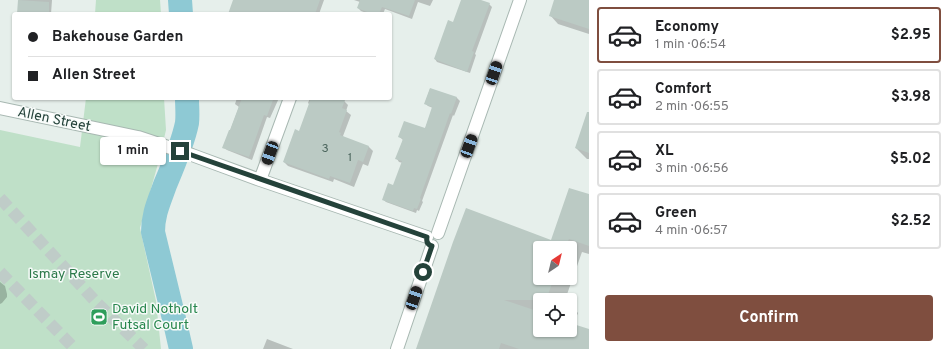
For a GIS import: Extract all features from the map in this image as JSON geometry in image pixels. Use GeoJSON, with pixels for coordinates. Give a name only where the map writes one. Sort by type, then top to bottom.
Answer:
{"type":"FeatureCollection","features":[{"type":"Feature","properties":{"kind":"street"},"geometry":{"type":"LineString","coordinates":[[397,349],[432,239],[520,0]]}},
{"type":"Feature","properties":{"kind":"street"},"geometry":{"type":"LineString","coordinates":[[260,180],[289,100]]}},
{"type":"Feature","properties":{"kind":"street","name":"Allen Street"},"geometry":{"type":"LineString","coordinates":[[0,108],[134,137],[168,147],[432,239]]}},
{"type":"Feature","properties":{"kind":"green space"},"geometry":{"type":"Polygon","coordinates":[[[96,0],[160,0],[161,12],[95,12],[96,0]]]}},
{"type":"Feature","properties":{"kind":"green space","name":"Ismay Reserve"},"geometry":{"type":"Polygon","coordinates":[[[86,100],[164,100],[166,130],[140,228],[156,301],[161,349],[0,349],[0,130],[80,147],[86,100]]]}},
{"type":"Feature","properties":{"kind":"building"},"geometry":{"type":"Polygon","coordinates":[[[18,0],[49,2],[49,12],[17,12],[18,0]]]}},
{"type":"Feature","properties":{"kind":"building"},"geometry":{"type":"Polygon","coordinates":[[[233,0],[320,0],[316,12],[229,12],[233,0]]]}},
{"type":"Feature","properties":{"kind":"building"},"geometry":{"type":"Polygon","coordinates":[[[360,0],[415,0],[409,16],[382,7],[380,12],[367,12],[357,8],[360,0]]]}},
{"type":"Feature","properties":{"kind":"building"},"geometry":{"type":"Polygon","coordinates":[[[461,0],[481,0],[490,3],[472,51],[474,52],[467,72],[434,59],[448,20],[453,22],[461,0]]]}},
{"type":"Feature","properties":{"kind":"building"},"geometry":{"type":"Polygon","coordinates":[[[554,0],[589,0],[589,29],[549,16],[554,0]]]}},
{"type":"Feature","properties":{"kind":"building"},"geometry":{"type":"Polygon","coordinates":[[[430,88],[457,97],[420,198],[421,199],[417,209],[414,208],[413,211],[382,200],[388,183],[393,185],[402,161],[395,159],[403,139],[398,137],[404,121],[425,128],[432,107],[424,104],[430,88]]]}},
{"type":"Feature","properties":{"kind":"building"},"geometry":{"type":"Polygon","coordinates":[[[241,100],[273,100],[267,116],[264,115],[249,157],[222,148],[241,100]]]}},
{"type":"Feature","properties":{"kind":"building"},"geometry":{"type":"Polygon","coordinates":[[[310,100],[345,100],[342,108],[347,110],[339,132],[341,133],[340,135],[369,146],[363,162],[358,160],[350,183],[330,176],[329,179],[283,162],[295,129],[299,131],[310,100]]]}},
{"type":"Feature","properties":{"kind":"building"},"geometry":{"type":"Polygon","coordinates":[[[587,112],[589,112],[589,153],[575,148],[587,112]]]}},
{"type":"Feature","properties":{"kind":"building"},"geometry":{"type":"Polygon","coordinates":[[[569,188],[589,194],[589,246],[569,239],[568,241],[533,241],[533,285],[551,285],[549,293],[533,293],[533,300],[504,300],[533,310],[533,337],[577,337],[577,325],[589,329],[589,349],[519,349],[501,343],[499,349],[416,349],[466,208],[551,240],[569,188]]]}},
{"type":"Feature","properties":{"kind":"waterway"},"geometry":{"type":"LineString","coordinates":[[180,0],[181,12]]}},
{"type":"Feature","properties":{"kind":"waterway"},"geometry":{"type":"LineString","coordinates":[[181,349],[153,232],[157,208],[178,154],[185,131],[187,120],[187,100]]}},
{"type":"Feature","properties":{"kind":"tunnel"},"geometry":{"type":"LineString","coordinates":[[0,198],[97,303],[144,349]]}},
{"type":"Feature","properties":{"kind":"tunnel"},"geometry":{"type":"LineString","coordinates":[[0,272],[75,349]]}},
{"type":"Feature","properties":{"kind":"place","name":"David Notholt Futsal Court"},"geometry":{"type":"Point","coordinates":[99,317]}},
{"type":"Feature","properties":{"kind":"route"},"geometry":{"type":"LineString","coordinates":[[180,151],[427,237],[426,239],[428,244],[432,246],[423,272]]}}]}
